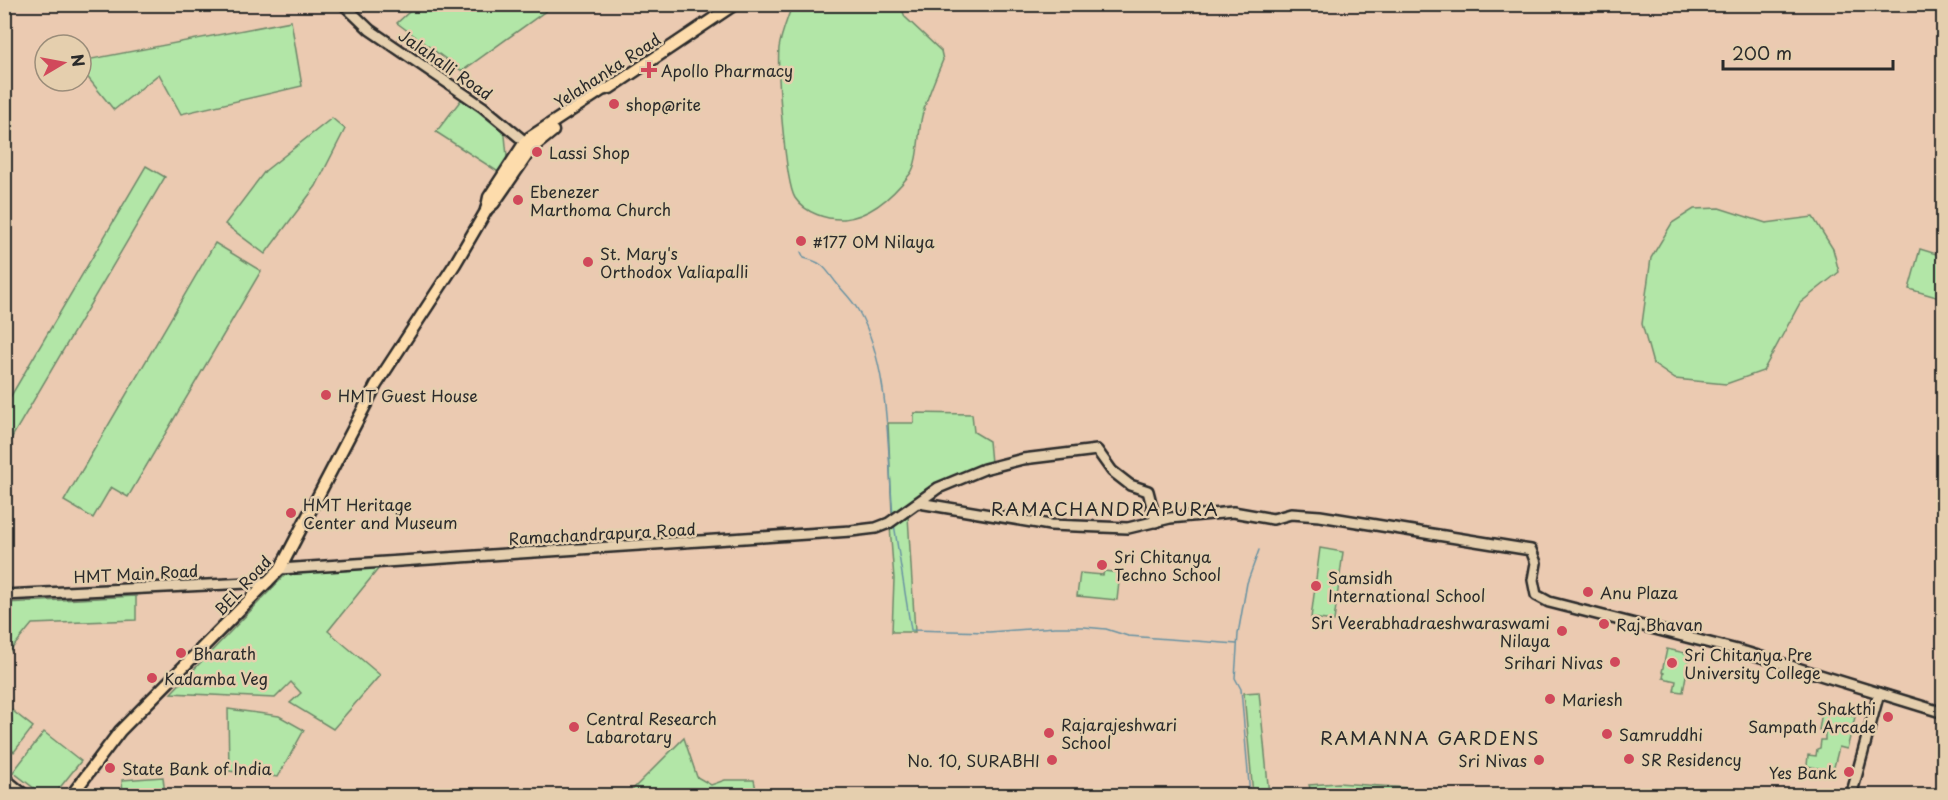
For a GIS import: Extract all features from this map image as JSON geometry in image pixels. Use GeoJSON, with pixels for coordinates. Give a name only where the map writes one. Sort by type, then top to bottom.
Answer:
{"type":"FeatureCollection","features":[{"type":"Feature","properties":{"kind":"main road","name":"Yelahanka Road"},"geometry":{"type":"LineString","coordinates":[[610,88],[733,5]]}},
{"type":"Feature","properties":{"kind":"main road","name":"BEL Road"},"geometry":{"type":"LineString","coordinates":[[71,795],[120,731],[280,569],[376,385],[455,264],[486,211],[489,197],[530,143],[605,96],[610,88]]}},
{"type":"Feature","properties":{"kind":"street","name":"Jalahalli Road"},"geometry":{"type":"LineString","coordinates":[[343,4],[370,30],[483,107],[530,143]]}},
{"type":"Feature","properties":{"kind":"street","name":"Jalahalli Road"},"geometry":{"type":"LineString","coordinates":[[348,4],[393,39],[490,106],[530,143]]}},
{"type":"Feature","properties":{"kind":"street","name":"Ramachandrapura Road"},"geometry":{"type":"LineString","coordinates":[[280,569],[876,528],[889,523],[938,488],[984,469],[1023,459],[1097,450],[1112,471],[1130,484],[1148,491],[1156,522]]}},
{"type":"Feature","properties":{"kind":"street"},"geometry":{"type":"LineString","coordinates":[[919,503],[1050,525],[1128,528],[1170,518],[1233,512],[1273,519],[1291,514],[1310,515],[1531,550],[1536,563],[1533,579],[1536,595],[1548,602],[1745,652],[1944,712]]}},
{"type":"Feature","properties":{"kind":"street","name":"HMT Main Road"},"geometry":{"type":"LineString","coordinates":[[4,595],[268,582]]}},
{"type":"Feature","properties":{"kind":"street"},"geometry":{"type":"LineString","coordinates":[[1851,795],[1879,693]]}},
{"type":"Feature","properties":{"kind":"street"},"geometry":{"type":"LineString","coordinates":[[6,781],[18,795]]}},
{"type":"Feature","properties":{"kind":"street"},"geometry":{"type":"LineString","coordinates":[[6,781],[26,795]]}},
{"type":"Feature","properties":{"kind":"green space"},"geometry":{"type":"Polygon","coordinates":[[[418,4],[554,5],[462,71],[397,23],[418,4]]]}},
{"type":"Feature","properties":{"kind":"green space"},"geometry":{"type":"Polygon","coordinates":[[[900,4],[905,17],[941,51],[943,60],[922,116],[913,169],[889,197],[864,214],[844,219],[810,212],[795,198],[791,188],[785,150],[779,48],[792,5],[900,4]]]}},
{"type":"Feature","properties":{"kind":"green space"},"geometry":{"type":"Polygon","coordinates":[[[291,21],[302,86],[181,114],[159,74],[114,110],[93,84],[93,59],[291,21]]]}},
{"type":"Feature","properties":{"kind":"green space"},"geometry":{"type":"Polygon","coordinates":[[[464,96],[504,125],[508,167],[503,175],[436,132],[464,96]]]}},
{"type":"Feature","properties":{"kind":"green space"},"geometry":{"type":"Polygon","coordinates":[[[332,118],[345,129],[316,186],[265,254],[225,224],[265,171],[332,118]]]}},
{"type":"Feature","properties":{"kind":"green space"},"geometry":{"type":"Polygon","coordinates":[[[146,166],[165,177],[5,449],[5,406],[146,166]]]}},
{"type":"Feature","properties":{"kind":"green space"},"geometry":{"type":"Polygon","coordinates":[[[1719,208],[1766,223],[1813,217],[1833,249],[1839,272],[1800,303],[1763,371],[1726,384],[1675,379],[1653,364],[1642,324],[1651,258],[1672,223],[1694,209],[1719,208]]]}},
{"type":"Feature","properties":{"kind":"green space"},"geometry":{"type":"Polygon","coordinates":[[[215,243],[261,271],[128,497],[111,487],[93,518],[64,501],[215,243]]]}},
{"type":"Feature","properties":{"kind":"green space"},"geometry":{"type":"Polygon","coordinates":[[[1920,249],[1943,256],[1943,299],[1909,289],[1920,249]]]}},
{"type":"Feature","properties":{"kind":"green space"},"geometry":{"type":"Polygon","coordinates":[[[914,413],[972,414],[974,432],[989,441],[991,463],[939,483],[892,514],[888,423],[914,423],[914,413]]]}},
{"type":"Feature","properties":{"kind":"green space"},"geometry":{"type":"Polygon","coordinates":[[[908,516],[915,632],[892,632],[894,579],[890,526],[908,516]]]}},
{"type":"Feature","properties":{"kind":"green space"},"geometry":{"type":"Polygon","coordinates":[[[1320,548],[1343,552],[1334,621],[1311,618],[1320,548]]]}},
{"type":"Feature","properties":{"kind":"green space"},"geometry":{"type":"Polygon","coordinates":[[[379,568],[328,631],[380,675],[333,729],[290,703],[301,693],[291,682],[275,698],[171,693],[286,574],[379,568]]]}},
{"type":"Feature","properties":{"kind":"green space"},"geometry":{"type":"Polygon","coordinates":[[[1104,571],[1120,573],[1117,600],[1077,596],[1080,573],[1103,575],[1104,571]]]}},
{"type":"Feature","properties":{"kind":"green space"},"geometry":{"type":"Polygon","coordinates":[[[136,596],[136,620],[32,624],[5,657],[5,603],[136,596]]]}},
{"type":"Feature","properties":{"kind":"green space"},"geometry":{"type":"Polygon","coordinates":[[[1667,649],[1690,654],[1683,692],[1674,691],[1676,681],[1663,678],[1664,673],[1662,672],[1667,649]]]}},
{"type":"Feature","properties":{"kind":"green space"},"geometry":{"type":"Polygon","coordinates":[[[1259,692],[1269,795],[1253,795],[1244,693],[1259,692]]]}},
{"type":"Feature","properties":{"kind":"green space"},"geometry":{"type":"Polygon","coordinates":[[[4,704],[33,727],[14,752],[5,744],[4,704]]]}},
{"type":"Feature","properties":{"kind":"green space"},"geometry":{"type":"Polygon","coordinates":[[[1823,706],[1855,717],[1847,749],[1839,747],[1833,771],[1807,766],[1808,755],[1816,756],[1821,740],[1825,740],[1825,731],[1819,730],[1823,706]]]}},
{"type":"Feature","properties":{"kind":"green space"},"geometry":{"type":"Polygon","coordinates":[[[228,709],[279,716],[304,730],[278,777],[229,771],[228,709]]]}},
{"type":"Feature","properties":{"kind":"green space"},"geometry":{"type":"Polygon","coordinates":[[[44,732],[81,761],[54,795],[43,795],[13,772],[44,732]]]}},
{"type":"Feature","properties":{"kind":"green space"},"geometry":{"type":"Polygon","coordinates":[[[684,738],[697,777],[711,785],[725,780],[754,780],[757,795],[627,795],[684,738]]]}},
{"type":"Feature","properties":{"kind":"green space"},"geometry":{"type":"Polygon","coordinates":[[[163,777],[165,795],[123,795],[122,780],[163,777]]]}},
{"type":"Feature","properties":{"kind":"green space"},"geometry":{"type":"Polygon","coordinates":[[[1338,783],[1408,788],[1408,795],[1312,795],[1309,785],[1338,783]]]}},
{"type":"Feature","properties":{"kind":"waterway"},"geometry":{"type":"LineString","coordinates":[[801,252],[804,258],[816,262],[827,271],[856,307],[869,333],[877,357],[886,410],[893,516]]}},
{"type":"Feature","properties":{"kind":"waterway"},"geometry":{"type":"LineString","coordinates":[[894,524],[911,630],[989,632],[1084,627],[1106,629],[1128,636],[1237,644]]}},
{"type":"Feature","properties":{"kind":"waterway"},"geometry":{"type":"LineString","coordinates":[[1250,796],[1241,689],[1235,678],[1238,634],[1247,583],[1259,550]]}},
{"type":"Feature","properties":{"kind":"place","name":"Apollo Pharmacy"},"geometry":{"type":"Point","coordinates":[649,70]}},
{"type":"Feature","properties":{"kind":"place","name":"shop@rite"},"geometry":{"type":"Point","coordinates":[614,104]}},
{"type":"Feature","properties":{"kind":"place","name":"Lassi Shop"},"geometry":{"type":"Point","coordinates":[537,152]}},
{"type":"Feature","properties":{"kind":"place","name":"Ebenezer Marthoma Church"},"geometry":{"type":"Point","coordinates":[518,200]}},
{"type":"Feature","properties":{"kind":"place","name":"#177 OM Nilaya"},"geometry":{"type":"Point","coordinates":[801,241]}},
{"type":"Feature","properties":{"kind":"place","name":"St. Mary's Orthodox Valiapalli"},"geometry":{"type":"Point","coordinates":[588,262]}},
{"type":"Feature","properties":{"kind":"place","name":"HMT Guest House"},"geometry":{"type":"Point","coordinates":[326,395]}},
{"type":"Feature","properties":{"kind":"place","name":"HMT Heritage Center and Museum"},"geometry":{"type":"Point","coordinates":[291,513]}},
{"type":"Feature","properties":{"kind":"place","name":"Sri Chitanya Techno School"},"geometry":{"type":"Point","coordinates":[1102,565]}},
{"type":"Feature","properties":{"kind":"place","name":"Samsidh International School"},"geometry":{"type":"Point","coordinates":[1316,586]}},
{"type":"Feature","properties":{"kind":"place","name":"Anu Plaza"},"geometry":{"type":"Point","coordinates":[1588,592]}},
{"type":"Feature","properties":{"kind":"place","name":"Raj Bhavan"},"geometry":{"type":"Point","coordinates":[1604,624]}},
{"type":"Feature","properties":{"kind":"place","name":"Sri Veerabhadraeshwaraswami Nilaya"},"geometry":{"type":"Point","coordinates":[1562,631]}},
{"type":"Feature","properties":{"kind":"place","name":"Bharath"},"geometry":{"type":"Point","coordinates":[181,653]}},
{"type":"Feature","properties":{"kind":"place","name":"Srihari Nivas"},"geometry":{"type":"Point","coordinates":[1615,662]}},
{"type":"Feature","properties":{"kind":"place","name":"Sri Chitanya Pre University College"},"geometry":{"type":"Point","coordinates":[1672,663]}},
{"type":"Feature","properties":{"kind":"place","name":"Kadamba Veg"},"geometry":{"type":"Point","coordinates":[152,678]}},
{"type":"Feature","properties":{"kind":"place","name":"Mariesh"},"geometry":{"type":"Point","coordinates":[1550,699]}},
{"type":"Feature","properties":{"kind":"place","name":"Shakthi Sampath Arcade"},"geometry":{"type":"Point","coordinates":[1888,717]}},
{"type":"Feature","properties":{"kind":"place","name":"Central Research Labarotary"},"geometry":{"type":"Point","coordinates":[574,727]}},
{"type":"Feature","properties":{"kind":"place","name":"Rajarajeshwari School"},"geometry":{"type":"Point","coordinates":[1049,733]}},
{"type":"Feature","properties":{"kind":"place","name":"Samruddhi"},"geometry":{"type":"Point","coordinates":[1607,734]}},
{"type":"Feature","properties":{"kind":"place","name":"SR Residency"},"geometry":{"type":"Point","coordinates":[1629,759]}},
{"type":"Feature","properties":{"kind":"place","name":"No. 10, SURABHI"},"geometry":{"type":"Point","coordinates":[1052,760]}},
{"type":"Feature","properties":{"kind":"place","name":"Sri Nivas"},"geometry":{"type":"Point","coordinates":[1539,760]}},
{"type":"Feature","properties":{"kind":"place","name":"State Bank of India"},"geometry":{"type":"Point","coordinates":[110,768]}},
{"type":"Feature","properties":{"kind":"place","name":"Yes Bank"},"geometry":{"type":"Point","coordinates":[1849,772]}},
{"type":"Feature","properties":{"kind":"district","name":"RAMACHANDRAPURA"},"geometry":{"type":"Point","coordinates":[1105,508]}},
{"type":"Feature","properties":{"kind":"district","name":"RAMANNA GARDENS"},"geometry":{"type":"Point","coordinates":[1430,737]}}]}
